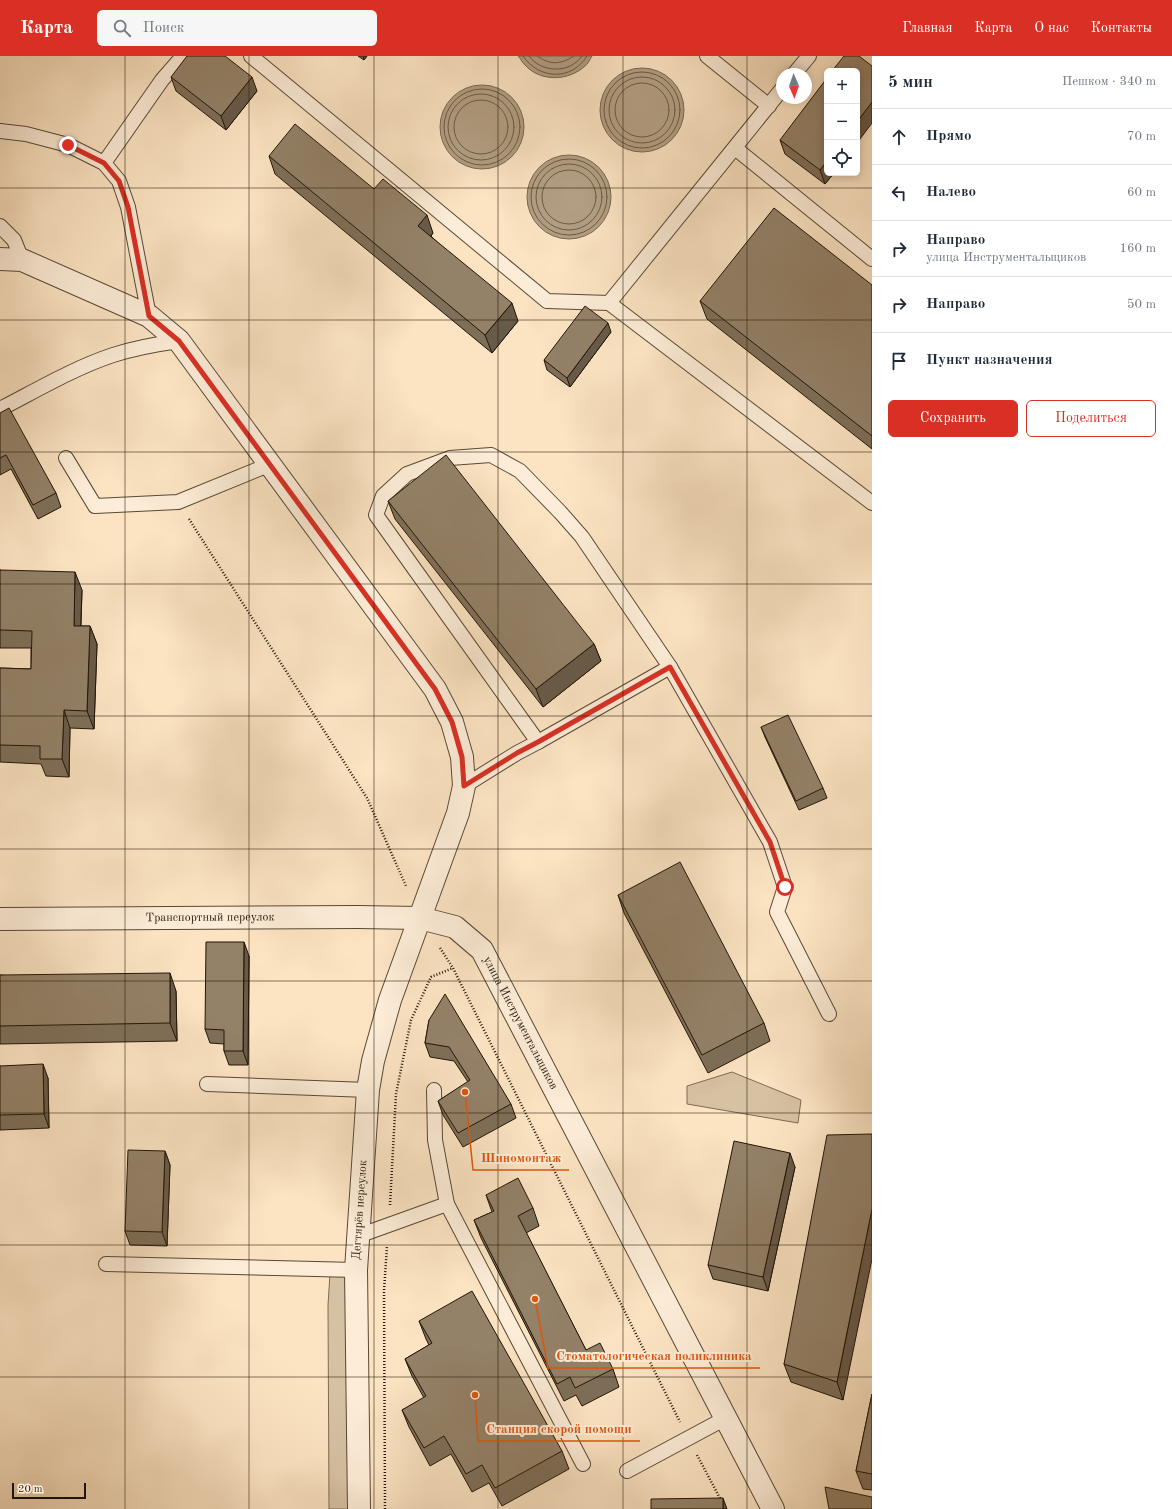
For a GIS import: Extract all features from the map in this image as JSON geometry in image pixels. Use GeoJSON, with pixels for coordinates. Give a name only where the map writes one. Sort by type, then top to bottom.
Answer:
{"type":"FeatureCollection","features":[{"type":"Feature","properties":{"kind":"street"},"geometry":{"type":"LineString","coordinates":[[0,259],[22,260],[149,316],[179,341],[271,464],[435,689],[452,722],[462,757],[464,786],[458,813],[420,918]]}},
{"type":"Feature","properties":{"kind":"street","name":"Транспортный переулок"},"geometry":{"type":"LineString","coordinates":[[0,920],[350,917],[420,918]]}},
{"type":"Feature","properties":{"kind":"street","name":"Дегтярёв переулок"},"geometry":{"type":"LineString","coordinates":[[359,1509],[356,1270],[368,1090],[373,1061],[390,1000],[420,918]]}},
{"type":"Feature","properties":{"kind":"street","name":"улица Инструментальщиков"},"geometry":{"type":"LineString","coordinates":[[420,918],[455,927],[482,950],[773,1509]]}},
{"type":"Feature","properties":{"kind":"lane"},"geometry":{"type":"LineString","coordinates":[[104,163],[162,80],[183,56]]}},
{"type":"Feature","properties":{"kind":"lane"},"geometry":{"type":"LineString","coordinates":[[251,56],[548,301],[609,304],[872,503]]}},
{"type":"Feature","properties":{"kind":"lane"},"geometry":{"type":"LineString","coordinates":[[707,56],[769,106]]}},
{"type":"Feature","properties":{"kind":"lane"},"geometry":{"type":"LineString","coordinates":[[799,68],[809,56]]}},
{"type":"Feature","properties":{"kind":"lane"},"geometry":{"type":"LineString","coordinates":[[609,304],[776,97]]}},
{"type":"Feature","properties":{"kind":"lane"},"geometry":{"type":"LineString","coordinates":[[0,131],[26,134],[68,145],[104,163],[119,181],[128,207],[149,316]]}},
{"type":"Feature","properties":{"kind":"lane"},"geometry":{"type":"LineString","coordinates":[[735,148],[872,259]]}},
{"type":"Feature","properties":{"kind":"lane"},"geometry":{"type":"LineString","coordinates":[[0,226],[14,240],[22,260]]}},
{"type":"Feature","properties":{"kind":"lane"},"geometry":{"type":"LineString","coordinates":[[0,409],[69,373],[113,355],[148,345],[179,341]]}},
{"type":"Feature","properties":{"kind":"lane"},"geometry":{"type":"LineString","coordinates":[[538,742],[376,516],[383,496],[407,474],[450,458],[491,455],[520,471],[582,537],[670,667],[770,842],[785,887],[777,912],[829,1014]]}},
{"type":"Feature","properties":{"kind":"lane"},"geometry":{"type":"LineString","coordinates":[[66,458],[95,506],[178,502],[271,464]]}},
{"type":"Feature","properties":{"kind":"lane"},"geometry":{"type":"LineString","coordinates":[[464,786],[517,753],[670,667]]}},
{"type":"Feature","properties":{"kind":"lane"},"geometry":{"type":"LineString","coordinates":[[207,1084],[368,1090]]}},
{"type":"Feature","properties":{"kind":"lane"},"geometry":{"type":"LineString","coordinates":[[434,1090],[435,1140],[448,1204],[583,1464]]}},
{"type":"Feature","properties":{"kind":"lane"},"geometry":{"type":"LineString","coordinates":[[358,1236],[448,1204]]}},
{"type":"Feature","properties":{"kind":"lane"},"geometry":{"type":"LineString","coordinates":[[106,1264],[356,1270]]}},
{"type":"Feature","properties":{"kind":"lane"},"geometry":{"type":"LineString","coordinates":[[627,1472],[726,1418]]}},
{"type":"Feature","properties":{"kind":"path"},"geometry":{"type":"LineString","coordinates":[[178,502],[367,798],[420,918]]}},
{"type":"Feature","properties":{"kind":"path"},"geometry":{"type":"LineString","coordinates":[[385,1509],[384,1291],[396,1094],[411,1020],[431,977],[453,968],[688,1439],[726,1509]]}},
{"type":"Feature","properties":{"kind":"shaded area"},"geometry":{"type":"Polygon","coordinates":[[[732,1072],[801,1100],[798,1123],[687,1104],[687,1086],[732,1072]]]}},
{"type":"Feature","properties":{"kind":"shaded area"},"geometry":{"type":"Polygon","coordinates":[[[330,1273],[354,1275],[356,1509],[329,1509],[328,1305],[330,1273]]]}},
{"type":"Feature","properties":{"kind":"water"},"geometry":{"type":"Polygon","coordinates":[[[518,56],[592,56],[587,64],[578,71],[571,75],[555,78],[539,75],[532,71],[518,56]]]}},
{"type":"Feature","properties":{"kind":"water"},"geometry":{"type":"Polygon","coordinates":[[[642,68],[658,71],[672,80],[681,94],[684,110],[681,126],[672,140],[658,149],[642,152],[626,149],[612,140],[603,126],[600,110],[603,94],[612,80],[626,71],[642,68]]]}},
{"type":"Feature","properties":{"kind":"water"},"geometry":{"type":"Polygon","coordinates":[[[482,85],[498,88],[512,97],[521,111],[524,127],[521,143],[512,157],[498,166],[482,169],[466,166],[452,157],[443,143],[440,127],[443,111],[452,97],[466,88],[482,85]]]}},
{"type":"Feature","properties":{"kind":"water"},"geometry":{"type":"Polygon","coordinates":[[[569,155],[585,158],[599,167],[608,181],[611,197],[608,213],[599,227],[585,236],[569,239],[553,236],[539,227],[530,213],[527,197],[530,181],[539,167],[553,158],[569,155]]]}},
{"type":"Feature","properties":{"kind":"building"},"geometry":{"type":"Polygon","coordinates":[[[187,56],[225,56],[252,77],[221,116],[171,77],[187,56]]]}},
{"type":"Feature","properties":{"kind":"building"},"geometry":{"type":"Polygon","coordinates":[[[844,56],[859,56],[872,66],[872,102],[860,118],[860,68],[834,68],[844,56]]]}},
{"type":"Feature","properties":{"kind":"building"},"geometry":{"type":"Polygon","coordinates":[[[824,82],[824,165],[820,170],[780,140],[807,104],[812,104],[812,98],[824,82]]]}},
{"type":"Feature","properties":{"kind":"building"},"geometry":{"type":"Polygon","coordinates":[[[295,124],[374,189],[383,179],[427,215],[418,226],[512,303],[485,335],[269,156],[295,124]]]}},
{"type":"Feature","properties":{"kind":"building"},"geometry":{"type":"Polygon","coordinates":[[[774,208],[872,285],[872,436],[700,301],[774,208]]]}},
{"type":"Feature","properties":{"kind":"building"},"geometry":{"type":"Polygon","coordinates":[[[585,306],[608,323],[567,378],[544,360],[585,306]]]}},
{"type":"Feature","properties":{"kind":"building"},"geometry":{"type":"Polygon","coordinates":[[[9,408],[56,493],[33,505],[6,455],[0,458],[0,413],[9,408]]]}},
{"type":"Feature","properties":{"kind":"building"},"geometry":{"type":"Polygon","coordinates":[[[446,455],[594,644],[536,689],[388,501],[446,455]]]}},
{"type":"Feature","properties":{"kind":"building"},"geometry":{"type":"Polygon","coordinates":[[[0,570],[75,572],[74,626],[90,626],[87,711],[64,710],[62,759],[40,759],[40,746],[0,745],[0,668],[31,669],[32,631],[0,630],[0,570]]]}},
{"type":"Feature","properties":{"kind":"building"},"geometry":{"type":"Polygon","coordinates":[[[788,715],[823,788],[796,801],[761,727],[788,715]]]}},
{"type":"Feature","properties":{"kind":"building"},"geometry":{"type":"Polygon","coordinates":[[[680,862],[764,1023],[702,1055],[618,895],[680,862]]]}},
{"type":"Feature","properties":{"kind":"building"},"geometry":{"type":"Polygon","coordinates":[[[206,942],[244,942],[243,1051],[224,1051],[224,1030],[205,1029],[206,942]]]}},
{"type":"Feature","properties":{"kind":"building"},"geometry":{"type":"Polygon","coordinates":[[[170,973],[170,1023],[0,1026],[0,975],[170,973]]]}},
{"type":"Feature","properties":{"kind":"building"},"geometry":{"type":"Polygon","coordinates":[[[445,994],[511,1104],[458,1133],[438,1101],[470,1080],[449,1047],[425,1043],[429,1020],[445,994]]]}},
{"type":"Feature","properties":{"kind":"building"},"geometry":{"type":"Polygon","coordinates":[[[43,1064],[44,1114],[0,1115],[0,1066],[43,1064]]]}},
{"type":"Feature","properties":{"kind":"building"},"geometry":{"type":"Polygon","coordinates":[[[872,1134],[872,1209],[837,1382],[784,1364],[827,1135],[872,1134]]]}},
{"type":"Feature","properties":{"kind":"building"},"geometry":{"type":"Polygon","coordinates":[[[734,1141],[790,1153],[763,1277],[708,1265],[734,1141]]]}},
{"type":"Feature","properties":{"kind":"building"},"geometry":{"type":"Polygon","coordinates":[[[128,1150],[165,1151],[162,1232],[125,1231],[128,1150]]]}},
{"type":"Feature","properties":{"kind":"building"},"geometry":{"type":"Polygon","coordinates":[[[518,1178],[533,1208],[518,1216],[586,1350],[600,1343],[613,1369],[575,1388],[570,1377],[557,1384],[474,1220],[494,1211],[486,1195],[518,1178]]]}},
{"type":"Feature","properties":{"kind":"building"},"geometry":{"type":"Polygon","coordinates":[[[472,1291],[562,1451],[495,1488],[482,1465],[466,1474],[444,1436],[424,1448],[402,1410],[426,1396],[405,1359],[432,1343],[419,1321],[472,1291]]]}},
{"type":"Feature","properties":{"kind":"building"},"geometry":{"type":"Polygon","coordinates":[[[872,1394],[872,1474],[856,1471],[872,1394]]]}},
{"type":"Feature","properties":{"kind":"building"},"geometry":{"type":"Polygon","coordinates":[[[825,1487],[872,1497],[872,1509],[829,1509],[825,1487]]]}},
{"type":"Feature","properties":{"kind":"building"},"geometry":{"type":"Polygon","coordinates":[[[723,1498],[723,1509],[651,1509],[651,1499],[723,1498]]]}},
{"type":"Feature","properties":{"kind":"place","name":"Шиномонтаж"},"geometry":{"type":"Point","coordinates":[465,1092]}},
{"type":"Feature","properties":{"kind":"place","name":"Стоматологическая поликлиника"},"geometry":{"type":"Point","coordinates":[535,1299]}},
{"type":"Feature","properties":{"kind":"place","name":"Станция скорой помощи"},"geometry":{"type":"Point","coordinates":[475,1395]}},
{"type":"Feature","properties":{"kind":"route"},"geometry":{"type":"LineString","coordinates":[[68,145],[104,163],[119,181],[128,207],[149,316],[179,341],[435,689],[452,722],[462,757],[464,786],[517,753],[670,667],[770,842],[785,887]]}}]}
